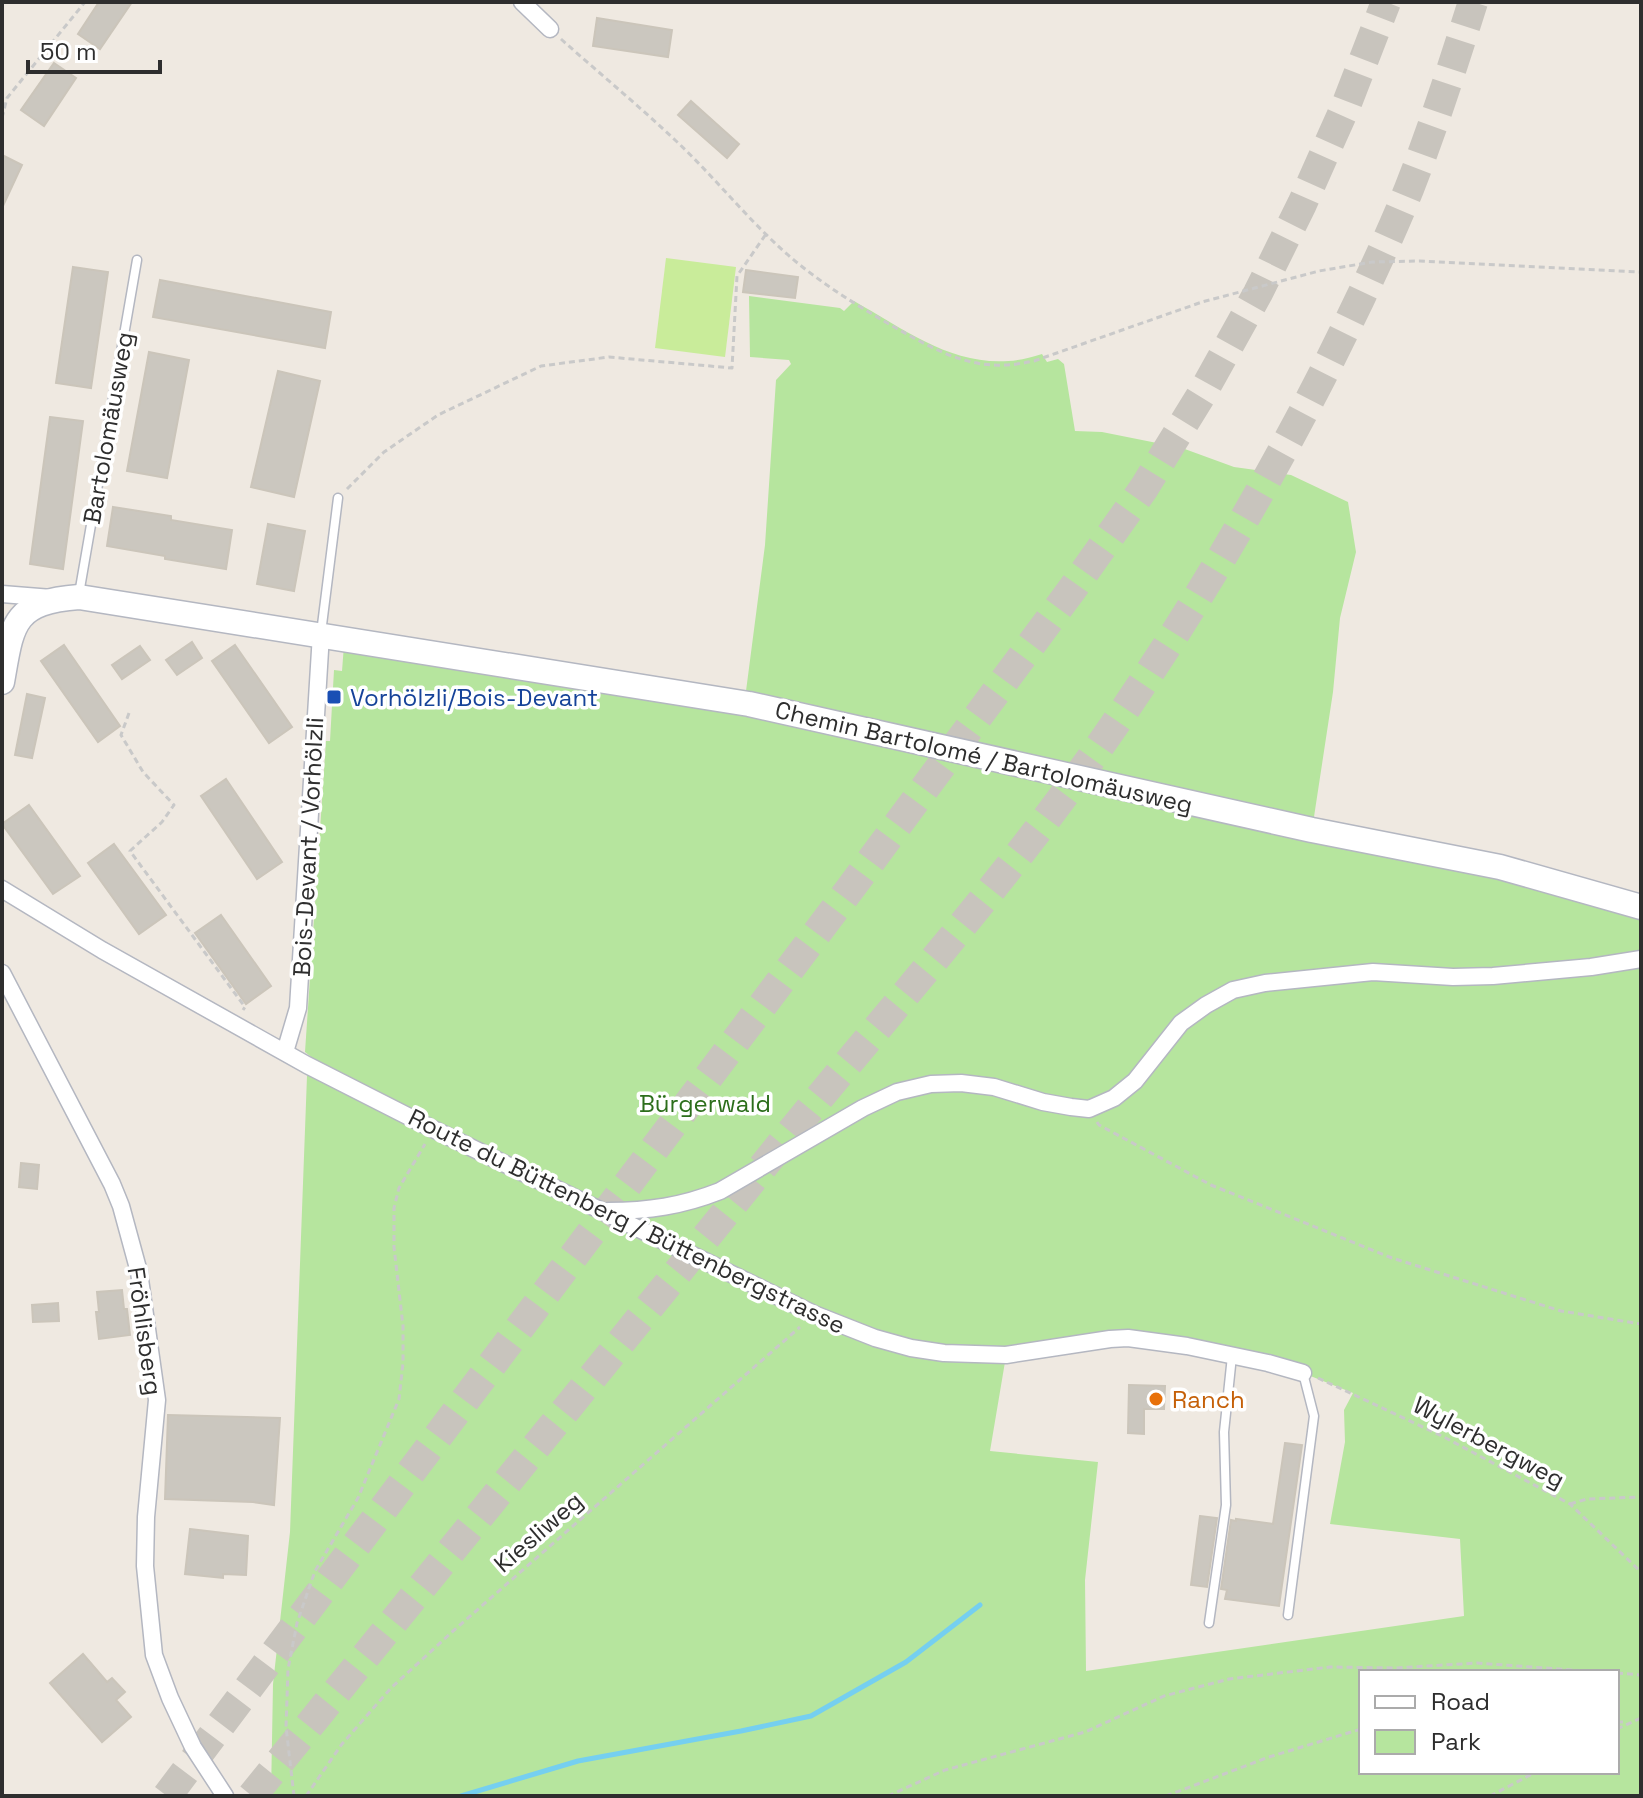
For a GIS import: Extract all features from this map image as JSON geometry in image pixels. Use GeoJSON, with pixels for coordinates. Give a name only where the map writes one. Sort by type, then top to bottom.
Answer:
{"type":"FeatureCollection","features":[{"type":"Feature","properties":{"kind":"street"},"geometry":{"type":"LineString","coordinates":[[522,2],[550,29]]}},
{"type":"Feature","properties":{"kind":"street"},"geometry":{"type":"LineString","coordinates":[[2,594],[68,598],[321,634]]}},
{"type":"Feature","properties":{"kind":"street"},"geometry":{"type":"LineString","coordinates":[[2,682],[10,634],[21,618],[37,605],[68,598]]}},
{"type":"Feature","properties":{"kind":"street","name":"Chemin Bartolomé / Bartolomäusweg"},"geometry":{"type":"LineString","coordinates":[[321,634],[749,704],[1312,830],[1500,867],[1641,907]]}},
{"type":"Feature","properties":{"kind":"street","name":"Bois-Devant / Vorhölzli"},"geometry":{"type":"LineString","coordinates":[[285,1052],[298,1008],[321,634]]}},
{"type":"Feature","properties":{"kind":"street","name":"Route du Büttenberg / Büttenbergstrasse"},"geometry":{"type":"LineString","coordinates":[[2,889],[102,950],[285,1052],[433,1129],[814,1314],[875,1338],[944,1353],[1006,1355],[1128,1338],[1187,1346],[1303,1373]]}},
{"type":"Feature","properties":{"kind":"street"},"geometry":{"type":"LineString","coordinates":[[601,1210],[642,1211],[709,1196],[863,1108],[897,1092],[931,1084],[961,1083],[994,1087],[1043,1102],[1089,1109],[1114,1098],[1135,1081],[1181,1023],[1233,990],[1265,983],[1373,972],[1493,976],[1641,959]]}},
{"type":"Feature","properties":{"kind":"street","name":"Fröhlisberg"},"geometry":{"type":"LineString","coordinates":[[2,973],[112,1184],[139,1272],[157,1400],[146,1517],[145,1566],[154,1655],[193,1747],[225,1796]]}},
{"type":"Feature","properties":{"kind":"lane","name":"Bartolomäusweg"},"geometry":{"type":"LineString","coordinates":[[68,598],[137,260]]}},
{"type":"Feature","properties":{"kind":"lane","name":"Bois-Devant / Vorhölzli"},"geometry":{"type":"LineString","coordinates":[[321,634],[338,498]]}},
{"type":"Feature","properties":{"kind":"lane"},"geometry":{"type":"LineString","coordinates":[[1209,1623],[1226,1505],[1224,1432],[1232,1356]]}},
{"type":"Feature","properties":{"kind":"lane"},"geometry":{"type":"LineString","coordinates":[[1288,1615],[1314,1416],[1303,1373]]}},
{"type":"Feature","properties":{"kind":"path"},"geometry":{"type":"LineString","coordinates":[[2,118],[7,98],[85,2]]}},
{"type":"Feature","properties":{"kind":"path"},"geometry":{"type":"LineString","coordinates":[[550,29],[676,141],[800,265],[850,302],[945,354],[988,365],[1005,366],[1034,361],[1202,302],[1278,280],[1372,262],[1420,261],[1641,272]]}},
{"type":"Feature","properties":{"kind":"path"},"geometry":{"type":"LineString","coordinates":[[338,498],[384,452],[438,415],[541,366],[609,357],[732,368],[737,276],[766,234]]}},
{"type":"Feature","properties":{"kind":"path"},"geometry":{"type":"LineString","coordinates":[[129,713],[121,735],[143,772],[174,805],[162,822],[130,851],[245,1007],[241,1014]]}},
{"type":"Feature","properties":{"kind":"path"},"geometry":{"type":"LineString","coordinates":[[1089,1109],[1099,1125],[1211,1185],[1392,1258],[1561,1311],[1641,1324]]}},
{"type":"Feature","properties":{"kind":"path"},"geometry":{"type":"LineString","coordinates":[[294,1796],[286,1727],[288,1669],[297,1623],[315,1571],[358,1498],[399,1399],[403,1326],[394,1247],[394,1208],[399,1188],[433,1129]]}},
{"type":"Feature","properties":{"kind":"path","name":"Kiesliweg"},"geometry":{"type":"LineString","coordinates":[[306,1796],[342,1744],[391,1688],[814,1314]]}},
{"type":"Feature","properties":{"kind":"path","name":"Wylerbergweg"},"geometry":{"type":"LineString","coordinates":[[1303,1373],[1353,1393],[1442,1436],[1570,1504],[1641,1572]]}},
{"type":"Feature","properties":{"kind":"path"},"geometry":{"type":"LineString","coordinates":[[1570,1504],[1587,1499],[1641,1497]]}},
{"type":"Feature","properties":{"kind":"path"},"geometry":{"type":"LineString","coordinates":[[888,1796],[945,1770],[1085,1732],[1164,1696],[1229,1679],[1330,1667],[1395,1668],[1477,1663],[1572,1670]]}},
{"type":"Feature","properties":{"kind":"path"},"geometry":{"type":"LineString","coordinates":[[1619,1673],[1641,1675]]}},
{"type":"Feature","properties":{"kind":"path"},"geometry":{"type":"LineString","coordinates":[[1619,1728],[1641,1718]]}},
{"type":"Feature","properties":{"kind":"path"},"geometry":{"type":"LineString","coordinates":[[1619,1722],[1630,1722]]}},
{"type":"Feature","properties":{"kind":"path"},"geometry":{"type":"LineString","coordinates":[[1166,1796],[1269,1757],[1359,1730]]}},
{"type":"Feature","properties":{"kind":"path"},"geometry":{"type":"LineString","coordinates":[[1490,1796],[1532,1774]]}},
{"type":"Feature","properties":{"kind":"green space"},"geometry":{"type":"Polygon","coordinates":[[[666,258],[736,267],[725,357],[655,348],[666,258]]]}},
{"type":"Feature","properties":{"kind":"green space","name":"Bürgerwald"},"geometry":{"type":"Polygon","coordinates":[[[749,296],[844,311],[854,301],[943,350],[966,357],[990,361],[1042,354],[1047,362],[1058,359],[1064,364],[1075,431],[1102,432],[1182,448],[1234,467],[1291,475],[1348,502],[1356,552],[1340,618],[1333,692],[1312,830],[1641,907],[1641,1796],[271,1796],[273,1684],[290,1532],[307,1076],[315,1060],[305,1052],[326,741],[330,741],[334,670],[342,671],[344,645],[741,712],[765,545],[776,380],[791,364],[789,360],[750,357],[749,296]],[[1150,1340],[1006,1356],[990,1451],[1098,1462],[1085,1580],[1086,1671],[1464,1616],[1460,1539],[1330,1524],[1345,1442],[1344,1410],[1353,1393],[1303,1373],[1150,1340]]]}},
{"type":"Feature","properties":{"kind":"building"},"geometry":{"type":"Polygon","coordinates":[[[99,2],[132,2],[100,49],[78,34],[99,2]]]}},
{"type":"Feature","properties":{"kind":"building"},"geometry":{"type":"Polygon","coordinates":[[[597,18],[672,30],[668,57],[593,46],[597,18]]]}},
{"type":"Feature","properties":{"kind":"building"},"geometry":{"type":"Polygon","coordinates":[[[54,63],[76,78],[44,126],[21,110],[54,63]]]}},
{"type":"Feature","properties":{"kind":"building"},"geometry":{"type":"Polygon","coordinates":[[[691,101],[739,144],[727,158],[678,115],[691,101]]]}},
{"type":"Feature","properties":{"kind":"building"},"geometry":{"type":"Polygon","coordinates":[[[2,155],[22,165],[2,208],[2,155]]]}},
{"type":"Feature","properties":{"kind":"building"},"geometry":{"type":"Polygon","coordinates":[[[73,267],[108,272],[91,388],[56,383],[73,267]]]}},
{"type":"Feature","properties":{"kind":"building"},"geometry":{"type":"Polygon","coordinates":[[[746,270],[798,277],[795,298],[743,292],[746,270]]]}},
{"type":"Feature","properties":{"kind":"building"},"geometry":{"type":"Polygon","coordinates":[[[160,280],[331,312],[325,348],[153,317],[160,280]]]}},
{"type":"Feature","properties":{"kind":"building"},"geometry":{"type":"Polygon","coordinates":[[[149,352],[189,360],[167,478],[127,471],[149,352]]]}},
{"type":"Feature","properties":{"kind":"building"},"geometry":{"type":"Polygon","coordinates":[[[278,371],[320,381],[294,497],[251,487],[278,371]]]}},
{"type":"Feature","properties":{"kind":"building"},"geometry":{"type":"Polygon","coordinates":[[[50,417],[83,421],[63,569],[30,564],[50,417]]]}},
{"type":"Feature","properties":{"kind":"building"},"geometry":{"type":"Polygon","coordinates":[[[113,507],[232,530],[226,569],[107,546],[113,507]]]}},
{"type":"Feature","properties":{"kind":"building"},"geometry":{"type":"Polygon","coordinates":[[[268,524],[305,531],[294,591],[257,584],[268,524]]]}},
{"type":"Feature","properties":{"kind":"building"},"geometry":{"type":"Polygon","coordinates":[[[192,642],[202,658],[177,675],[166,660],[192,642]]]}},
{"type":"Feature","properties":{"kind":"building"},"geometry":{"type":"Polygon","coordinates":[[[64,645],[120,726],[98,742],[41,661],[64,645]]]}},
{"type":"Feature","properties":{"kind":"building"},"geometry":{"type":"Polygon","coordinates":[[[235,645],[292,727],[269,743],[212,661],[235,645]]]}},
{"type":"Feature","properties":{"kind":"building"},"geometry":{"type":"Polygon","coordinates":[[[140,646],[150,660],[122,679],[112,665],[140,646]]]}},
{"type":"Feature","properties":{"kind":"building"},"geometry":{"type":"Polygon","coordinates":[[[27,694],[45,698],[32,758],[15,755],[27,694]]]}},
{"type":"Feature","properties":{"kind":"building"},"geometry":{"type":"Polygon","coordinates":[[[226,779],[282,862],[257,879],[201,796],[226,779]]]}},
{"type":"Feature","properties":{"kind":"building"},"geometry":{"type":"Polygon","coordinates":[[[29,805],[80,876],[53,894],[2,824],[29,805]]]}},
{"type":"Feature","properties":{"kind":"building"},"geometry":{"type":"Polygon","coordinates":[[[114,844],[166,915],[139,934],[88,863],[114,844]]]}},
{"type":"Feature","properties":{"kind":"building"},"geometry":{"type":"Polygon","coordinates":[[[221,915],[271,986],[246,1004],[195,933],[221,915]]]}},
{"type":"Feature","properties":{"kind":"building"},"geometry":{"type":"Polygon","coordinates":[[[21,1163],[39,1165],[37,1189],[19,1187],[21,1163]]]}},
{"type":"Feature","properties":{"kind":"building"},"geometry":{"type":"Polygon","coordinates":[[[122,1290],[130,1335],[99,1339],[97,1292],[122,1290]]]}},
{"type":"Feature","properties":{"kind":"building"},"geometry":{"type":"Polygon","coordinates":[[[58,1303],[59,1321],[33,1322],[32,1305],[58,1303]]]}},
{"type":"Feature","properties":{"kind":"building"},"geometry":{"type":"Polygon","coordinates":[[[1129,1385],[1165,1386],[1164,1409],[1144,1409],[1144,1434],[1128,1433],[1129,1385]]]}},
{"type":"Feature","properties":{"kind":"building"},"geometry":{"type":"Polygon","coordinates":[[[168,1415],[280,1418],[274,1505],[165,1499],[168,1415]]]}},
{"type":"Feature","properties":{"kind":"building"},"geometry":{"type":"Polygon","coordinates":[[[1285,1443],[1302,1445],[1279,1606],[1225,1599],[1227,1590],[1221,1589],[1231,1520],[1273,1524],[1285,1443]]]}},
{"type":"Feature","properties":{"kind":"building"},"geometry":{"type":"Polygon","coordinates":[[[1200,1516],[1217,1518],[1207,1587],[1191,1585],[1200,1516]]]}},
{"type":"Feature","properties":{"kind":"building"},"geometry":{"type":"Polygon","coordinates":[[[190,1529],[248,1536],[246,1575],[223,1574],[223,1578],[185,1574],[190,1529]]]}},
{"type":"Feature","properties":{"kind":"building"},"geometry":{"type":"Polygon","coordinates":[[[83,1654],[107,1682],[112,1678],[125,1692],[116,1700],[131,1717],[102,1742],[50,1683],[83,1654]]]}},
{"type":"Feature","properties":{"kind":"waterway"},"geometry":{"type":"LineString","coordinates":[[461,1796],[578,1761],[811,1716],[906,1662],[980,1605]]}},
{"type":"Feature","properties":{"kind":"tunnel"},"geometry":{"type":"LineString","coordinates":[[167,1796],[850,889],[1144,488],[1203,392],[1258,293],[1347,103],[1386,2]]}},
{"type":"Feature","properties":{"kind":"tunnel"},"geometry":{"type":"LineString","coordinates":[[252,1796],[992,889],[1113,727],[1223,556],[1333,355],[1409,189],[1473,2]]}},
{"type":"Feature","properties":{"kind":"place","name":"Vorhölzli/Bois-Devant"},"geometry":{"type":"Point","coordinates":[334,697]}},
{"type":"Feature","properties":{"kind":"place","name":"Ranch"},"geometry":{"type":"Point","coordinates":[1156,1399]}}]}
